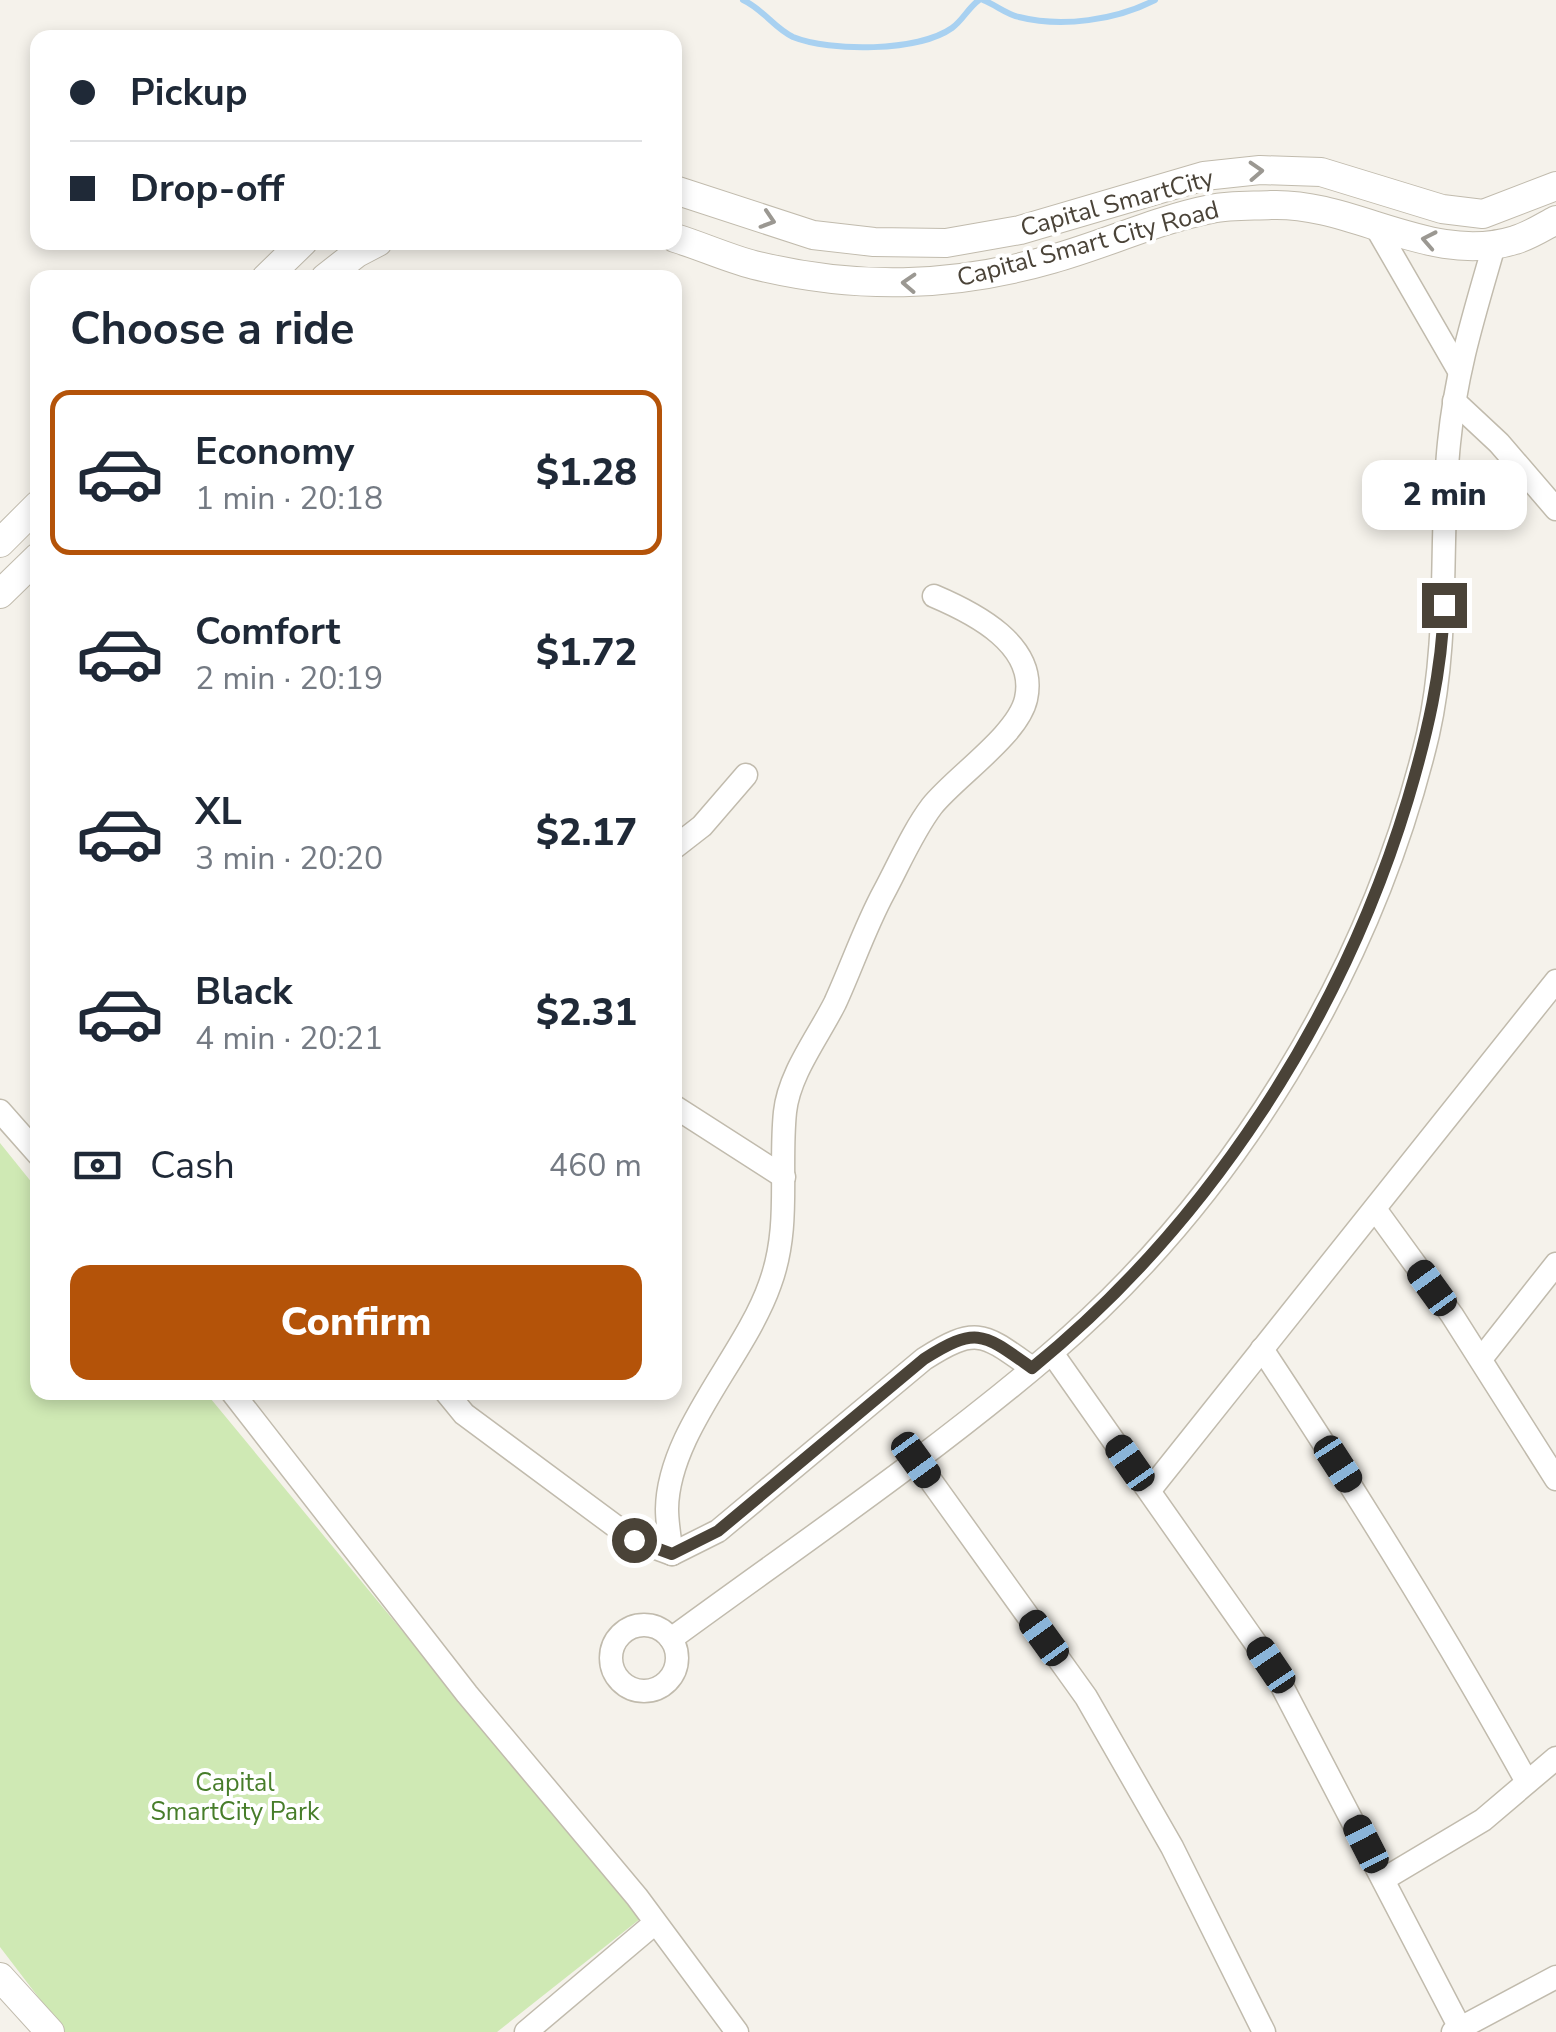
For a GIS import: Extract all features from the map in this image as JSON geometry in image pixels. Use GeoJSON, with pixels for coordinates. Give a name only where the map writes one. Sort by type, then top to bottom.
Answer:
{"type":"FeatureCollection","features":[{"type":"Feature","properties":{"kind":"street","name":"Capital SmartCity"},"geometry":{"type":"LineString","coordinates":[[682,192],[813,235],[874,242],[946,243],[1020,230],[1204,176],[1260,170],[1320,172],[1442,209],[1483,214],[1556,186]]}},
{"type":"Feature","properties":{"kind":"street","name":"Capital Smart City Road"},"geometry":{"type":"LineString","coordinates":[[682,240],[751,264],[816,278],[926,284],[991,275],[1056,258],[1126,232],[1214,208],[1277,205],[1318,210],[1376,228],[1470,246],[1514,241],[1556,220]]}},
{"type":"Feature","properties":{"kind":"street"},"geometry":{"type":"LineString","coordinates":[[1376,228],[1458,369]]}},
{"type":"Feature","properties":{"kind":"street"},"geometry":{"type":"LineString","coordinates":[[671,1639],[916,1460],[1052,1352],[1147,1260],[1202,1195],[1268,1103],[1334,987],[1388,867],[1428,733],[1442,644],[1448,448],[1458,369],[1495,242]]}},
{"type":"Feature","properties":{"kind":"street"},"geometry":{"type":"LineString","coordinates":[[274,270],[295,250]]}},
{"type":"Feature","properties":{"kind":"street"},"geometry":{"type":"LineString","coordinates":[[336,270],[363,250]]}},
{"type":"Feature","properties":{"kind":"street"},"geometry":{"type":"LineString","coordinates":[[1454,400],[1499,443],[1556,509]]}},
{"type":"Feature","properties":{"kind":"street"},"geometry":{"type":"LineString","coordinates":[[0,543],[30,513]]}},
{"type":"Feature","properties":{"kind":"street"},"geometry":{"type":"LineString","coordinates":[[0,594],[30,569]]}},
{"type":"Feature","properties":{"kind":"street"},"geometry":{"type":"LineString","coordinates":[[672,1554],[667,1508],[671,1482],[690,1430],[756,1320],[771,1284],[781,1246],[785,1108],[800,1068],[834,1004],[881,896],[932,806],[991,748],[1022,710],[1026,698],[1027,674],[1022,658],[971,611],[934,596]]}},
{"type":"Feature","properties":{"kind":"street"},"geometry":{"type":"LineString","coordinates":[[682,841],[702,826],[746,775]]}},
{"type":"Feature","properties":{"kind":"street"},"geometry":{"type":"LineString","coordinates":[[1150,1490],[1556,981]]}},
{"type":"Feature","properties":{"kind":"street"},"geometry":{"type":"LineString","coordinates":[[0,1111],[30,1145]]}},
{"type":"Feature","properties":{"kind":"street"},"geometry":{"type":"LineString","coordinates":[[682,1111],[784,1177]]}},
{"type":"Feature","properties":{"kind":"street"},"geometry":{"type":"LineString","coordinates":[[1375,1208],[1481,1358],[1556,1479]]}},
{"type":"Feature","properties":{"kind":"street"},"geometry":{"type":"LineString","coordinates":[[1481,1358],[1556,1264]]}},
{"type":"Feature","properties":{"kind":"street"},"geometry":{"type":"LineString","coordinates":[[453,1400],[464,1414],[634,1540],[672,1554],[718,1531],[924,1359],[956,1338],[989,1338],[1032,1368]]}},
{"type":"Feature","properties":{"kind":"street"},"geometry":{"type":"LineString","coordinates":[[1262,1349],[1357,1492],[1527,1782]]}},
{"type":"Feature","properties":{"kind":"street"},"geometry":{"type":"LineString","coordinates":[[1052,1352],[1271,1665],[1384,1879],[1456,2030],[1556,1977]]}},
{"type":"Feature","properties":{"kind":"street"},"geometry":{"type":"LineString","coordinates":[[238,1400],[456,1680],[637,1897],[737,2032]]}},
{"type":"Feature","properties":{"kind":"street"},"geometry":{"type":"LineString","coordinates":[[916,1460],[1086,1697],[1172,1847],[1264,2032]]}},
{"type":"Feature","properties":{"kind":"street"},"geometry":{"type":"LineString","coordinates":[[1384,1879],[1483,1820],[1556,1758]]}},
{"type":"Feature","properties":{"kind":"street"},"geometry":{"type":"LineString","coordinates":[[526,2032],[655,1923]]}},
{"type":"Feature","properties":{"kind":"street"},"geometry":{"type":"LineString","coordinates":[[0,1977],[50,2032]]}},
{"type":"Feature","properties":{"kind":"green space","name":"Capital SmartCity Park"},"geometry":{"type":"Polygon","coordinates":[[[0,1143],[30,1180],[30,1400],[212,1400],[640,1919],[497,2032],[65,2032],[0,1947],[0,1143]]]}},
{"type":"Feature","properties":{"kind":"waterway"},"geometry":{"type":"LineString","coordinates":[[743,0],[793,37],[851,47],[897,45],[937,36],[956,25],[979,0]]}},
{"type":"Feature","properties":{"kind":"waterway"},"geometry":{"type":"LineString","coordinates":[[983,0],[1014,16],[1053,22],[1106,17],[1155,0]]}},
{"type":"Feature","properties":{"kind":"route"},"geometry":{"type":"LineString","coordinates":[[634,1540],[672,1554],[718,1531],[924,1359],[956,1338],[989,1338],[1032,1368],[1147,1260],[1202,1195],[1268,1103],[1334,987],[1388,867],[1428,733],[1444,605]]}}]}
